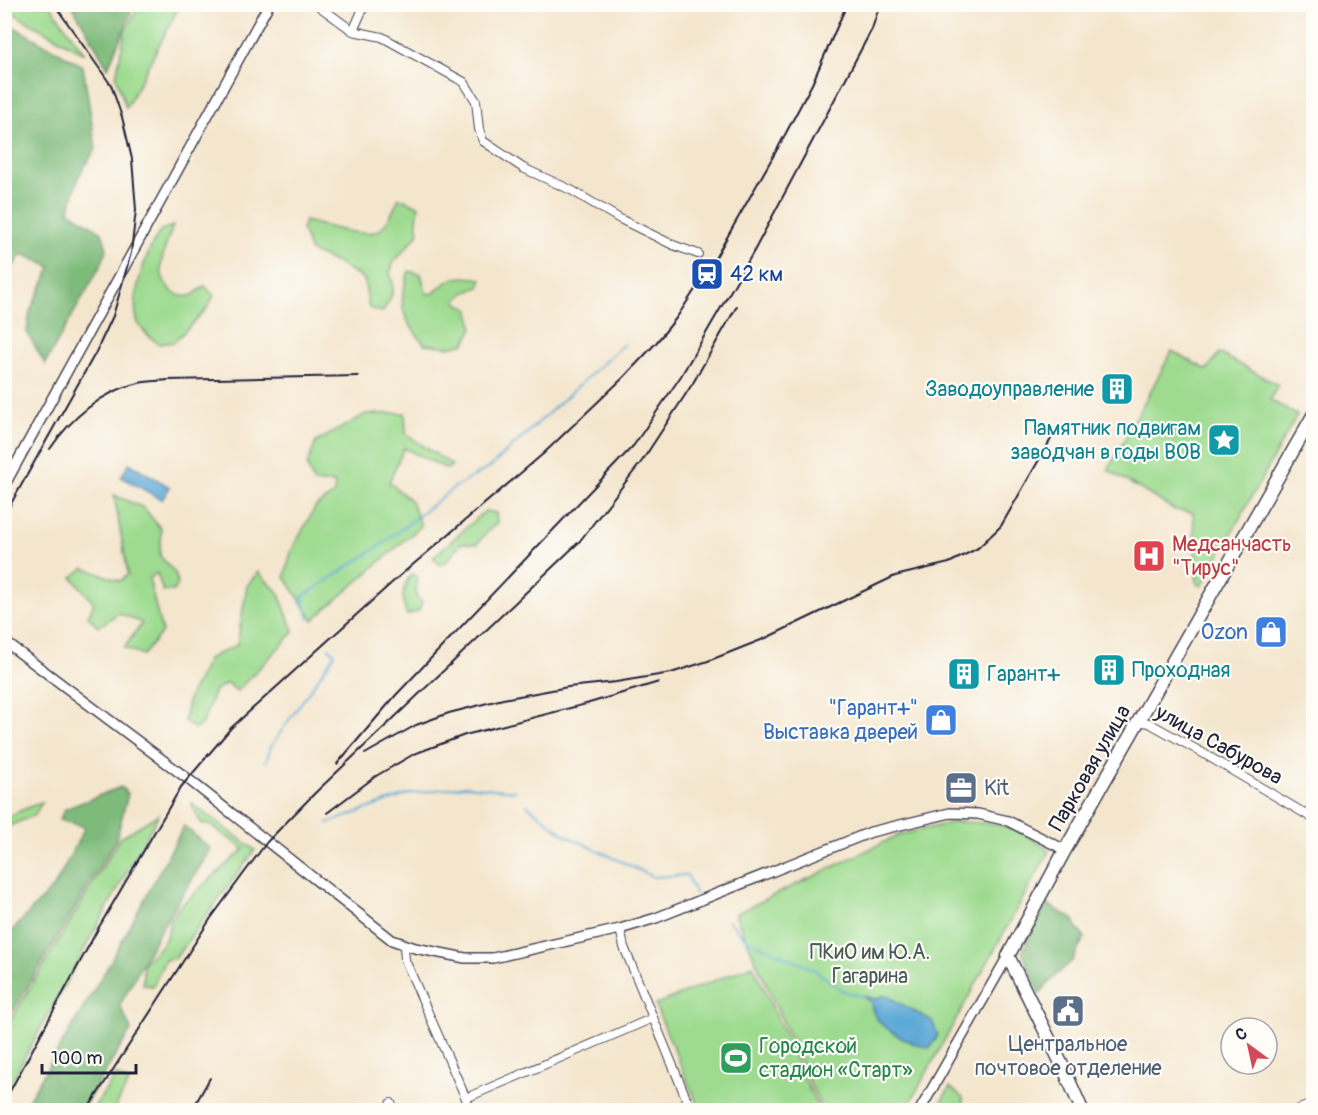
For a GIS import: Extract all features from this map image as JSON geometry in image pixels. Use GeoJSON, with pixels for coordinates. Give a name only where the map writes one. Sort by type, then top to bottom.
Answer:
{"type":"FeatureCollection","features":[{"type":"Feature","properties":{"kind":"main road","name":"Парковая улица"},"geometry":{"type":"LineString","coordinates":[[1008,956],[1065,850],[1314,414]]}},
{"type":"Feature","properties":{"kind":"main road"},"geometry":{"type":"LineString","coordinates":[[1008,956],[1082,1110]]}},
{"type":"Feature","properties":{"kind":"street"},"geometry":{"type":"LineString","coordinates":[[4,486],[269,4]]}},
{"type":"Feature","properties":{"kind":"street"},"geometry":{"type":"LineString","coordinates":[[316,4],[353,31],[382,37],[464,82],[476,101],[479,129],[483,141],[523,168],[571,190],[630,224],[673,245],[698,254]]}},
{"type":"Feature","properties":{"kind":"street"},"geometry":{"type":"LineString","coordinates":[[353,31],[365,4]]}},
{"type":"Feature","properties":{"kind":"street"},"geometry":{"type":"LineString","coordinates":[[4,641],[188,779],[392,940],[404,945],[465,958],[493,958],[620,929],[667,914],[871,832],[950,813],[978,814],[1008,820],[1065,850]]}},
{"type":"Feature","properties":{"kind":"street","name":"улица Сабурова"},"geometry":{"type":"LineString","coordinates":[[1139,721],[1149,723],[1201,752],[1314,819]]}},
{"type":"Feature","properties":{"kind":"street"},"geometry":{"type":"LineString","coordinates":[[620,929],[624,947],[691,1110]]}},
{"type":"Feature","properties":{"kind":"street"},"geometry":{"type":"LineString","coordinates":[[404,945],[405,960],[471,1110]]}},
{"type":"Feature","properties":{"kind":"street","name":"Парковая улица"},"geometry":{"type":"LineString","coordinates":[[920,1110],[1008,956]]}},
{"type":"Feature","properties":{"kind":"street"},"geometry":{"type":"LineString","coordinates":[[466,1098],[653,1018]]}},
{"type":"Feature","properties":{"kind":"street"},"geometry":{"type":"LineString","coordinates":[[1297,1110],[1314,1103]]}},
{"type":"Feature","properties":{"kind":"green space"},"geometry":{"type":"Polygon","coordinates":[[[5,4],[50,5],[85,54],[5,9],[5,4]]]}},
{"type":"Feature","properties":{"kind":"green space"},"geometry":{"type":"Polygon","coordinates":[[[72,5],[134,5],[108,68],[72,5]]]}},
{"type":"Feature","properties":{"kind":"green space"},"geometry":{"type":"Polygon","coordinates":[[[140,5],[180,5],[126,108],[116,77],[125,31],[140,5]]]}},
{"type":"Feature","properties":{"kind":"green space"},"geometry":{"type":"Polygon","coordinates":[[[5,22],[83,66],[96,149],[79,175],[69,211],[102,232],[107,249],[102,263],[45,364],[27,332],[30,311],[51,267],[22,254],[5,277],[5,22]]]}},
{"type":"Feature","properties":{"kind":"green space"},"geometry":{"type":"Polygon","coordinates":[[[399,198],[419,206],[417,220],[419,233],[394,262],[390,273],[393,284],[392,294],[382,312],[369,308],[364,279],[343,266],[310,251],[302,230],[305,221],[353,232],[364,233],[379,230],[391,215],[399,198]]]}},
{"type":"Feature","properties":{"kind":"green space"},"geometry":{"type":"Polygon","coordinates":[[[173,226],[161,267],[166,284],[178,295],[189,296],[205,286],[214,296],[206,310],[174,342],[159,344],[138,324],[135,309],[136,298],[145,260],[161,230],[173,226]]]}},
{"type":"Feature","properties":{"kind":"green space"},"geometry":{"type":"Polygon","coordinates":[[[409,271],[421,274],[426,293],[433,294],[455,278],[482,279],[479,287],[464,293],[456,301],[469,310],[473,328],[465,343],[449,347],[424,344],[410,325],[403,310],[403,294],[409,271]]]}},
{"type":"Feature","properties":{"kind":"green space"},"geometry":{"type":"Polygon","coordinates":[[[1172,351],[1207,370],[1219,353],[1278,385],[1270,400],[1297,415],[1202,586],[1197,583],[1193,513],[1175,510],[1108,470],[1172,351]]]}},
{"type":"Feature","properties":{"kind":"green space"},"geometry":{"type":"Polygon","coordinates":[[[405,413],[406,434],[452,465],[447,469],[404,448],[389,482],[411,501],[421,526],[313,620],[285,577],[291,551],[316,506],[334,494],[335,483],[314,483],[307,465],[316,442],[366,414],[405,413]]]}},
{"type":"Feature","properties":{"kind":"green space"},"geometry":{"type":"Polygon","coordinates":[[[114,495],[144,508],[161,529],[160,556],[175,573],[178,584],[174,591],[163,591],[157,573],[149,579],[162,632],[143,655],[124,648],[142,623],[119,613],[98,627],[88,616],[94,603],[72,577],[84,568],[120,581],[128,574],[114,495]]]}},
{"type":"Feature","properties":{"kind":"green space"},"geometry":{"type":"Polygon","coordinates":[[[485,511],[496,513],[497,523],[477,544],[461,543],[448,560],[440,565],[433,557],[485,511]]]}},
{"type":"Feature","properties":{"kind":"green space"},"geometry":{"type":"Polygon","coordinates":[[[258,572],[278,592],[294,632],[237,691],[227,683],[215,690],[203,722],[195,729],[184,721],[189,697],[209,658],[237,645],[247,586],[258,572]]]}},
{"type":"Feature","properties":{"kind":"green space"},"geometry":{"type":"Polygon","coordinates":[[[412,574],[417,576],[416,597],[422,602],[419,611],[407,615],[404,594],[406,583],[412,574]]]}},
{"type":"Feature","properties":{"kind":"green space"},"geometry":{"type":"Polygon","coordinates":[[[121,787],[128,794],[116,840],[5,1024],[5,963],[11,959],[8,935],[55,885],[85,827],[59,820],[65,809],[121,787]]]}},
{"type":"Feature","properties":{"kind":"green space"},"geometry":{"type":"Polygon","coordinates":[[[42,802],[35,815],[5,828],[5,817],[42,802]]]}},
{"type":"Feature","properties":{"kind":"green space"},"geometry":{"type":"Polygon","coordinates":[[[191,803],[255,850],[175,958],[165,960],[153,986],[143,985],[143,963],[165,939],[169,921],[180,906],[244,849],[210,825],[201,823],[191,803]]]}},
{"type":"Feature","properties":{"kind":"green space"},"geometry":{"type":"Polygon","coordinates":[[[159,814],[5,1093],[5,1030],[120,838],[159,814]]]}},
{"type":"Feature","properties":{"kind":"green space","name":"ПКиО им Ю.А. Гагарина"},"geometry":{"type":"Polygon","coordinates":[[[955,822],[994,824],[1016,830],[1049,851],[906,1110],[822,1110],[735,914],[899,835],[955,822]]]}},
{"type":"Feature","properties":{"kind":"green space"},"geometry":{"type":"Polygon","coordinates":[[[184,826],[211,849],[162,927],[120,1005],[131,1030],[82,1110],[22,1110],[106,970],[184,826]]]}},
{"type":"Feature","properties":{"kind":"green space"},"geometry":{"type":"Polygon","coordinates":[[[1047,904],[1074,920],[1078,930],[1085,937],[1072,961],[1039,994],[1022,952],[1047,904]]]}},
{"type":"Feature","properties":{"kind":"green space","name":"Городской стадион «Старт»"},"geometry":{"type":"Polygon","coordinates":[[[753,965],[819,1110],[700,1110],[655,1005],[753,965]]]}},
{"type":"Feature","properties":{"kind":"green space"},"geometry":{"type":"Polygon","coordinates":[[[116,1075],[129,1082],[114,1110],[92,1110],[116,1075]]]}},
{"type":"Feature","properties":{"kind":"green space"},"geometry":{"type":"Polygon","coordinates":[[[950,1087],[963,1098],[964,1110],[936,1110],[950,1087]]]}},
{"type":"Feature","properties":{"kind":"water"},"geometry":{"type":"Polygon","coordinates":[[[129,463],[170,487],[162,500],[121,477],[129,463]]]}},
{"type":"Feature","properties":{"kind":"water"},"geometry":{"type":"Polygon","coordinates":[[[885,995],[932,1021],[938,1035],[930,1048],[912,1043],[885,1027],[873,1012],[871,1003],[862,996],[875,999],[885,995]]]}},
{"type":"Feature","properties":{"kind":"waterway"},"geometry":{"type":"LineString","coordinates":[[309,619],[302,597],[381,545],[455,487],[490,467],[624,344]]}},
{"type":"Feature","properties":{"kind":"waterway"},"geometry":{"type":"LineString","coordinates":[[266,762],[271,746],[335,654],[329,648]]}},
{"type":"Feature","properties":{"kind":"waterway"},"geometry":{"type":"LineString","coordinates":[[328,823],[409,794],[465,786],[515,791]]}},
{"type":"Feature","properties":{"kind":"waterway"},"geometry":{"type":"LineString","coordinates":[[527,805],[565,835],[654,877],[687,875],[696,895]]}},
{"type":"Feature","properties":{"kind":"waterway"},"geometry":{"type":"LineString","coordinates":[[729,921],[746,939],[815,970],[843,991],[863,997]]}},
{"type":"Feature","properties":{"kind":"railway"},"geometry":{"type":"LineString","coordinates":[[4,516],[96,352],[113,316],[131,253],[136,210],[132,159],[122,117],[111,85],[54,4]]}},
{"type":"Feature","properties":{"kind":"railway"},"geometry":{"type":"LineString","coordinates":[[4,1102],[99,927],[181,787],[231,728],[396,579],[543,454],[624,377],[677,317],[713,262],[779,146],[812,84],[847,4]]}},
{"type":"Feature","properties":{"kind":"railway"},"geometry":{"type":"LineString","coordinates":[[337,764],[396,695],[634,445],[681,376],[754,251],[872,29],[880,4]]}},
{"type":"Feature","properties":{"kind":"railway"},"geometry":{"type":"LineString","coordinates":[[87,1110],[211,918],[267,842],[315,793],[579,542],[642,461],[693,383],[737,306]]}},
{"type":"Feature","properties":{"kind":"railway"},"geometry":{"type":"LineString","coordinates":[[4,360],[7,393],[4,401]]}},
{"type":"Feature","properties":{"kind":"railway"},"geometry":{"type":"LineString","coordinates":[[50,449],[67,427],[100,399],[112,392],[139,383],[168,380],[358,376]]}},
{"type":"Feature","properties":{"kind":"railway"},"geometry":{"type":"LineString","coordinates":[[365,754],[416,725],[449,713],[503,699],[568,687],[671,673],[708,661],[766,638],[895,576],[949,563],[978,548],[1001,526],[1051,439]]}},
{"type":"Feature","properties":{"kind":"railway"},"geometry":{"type":"LineString","coordinates":[[327,813],[376,776],[414,754],[465,735],[586,704],[659,682]]}},
{"type":"Feature","properties":{"kind":"railway"},"geometry":{"type":"LineString","coordinates":[[192,1110],[210,1078]]}},
{"type":"Feature","properties":{"kind":"place","name":"42 км"},"geometry":{"type":"Point","coordinates":[707,274]}},
{"type":"Feature","properties":{"kind":"place","name":"Заводоуправление"},"geometry":{"type":"Point","coordinates":[1117,389]}},
{"type":"Feature","properties":{"kind":"place","name":"Памятник подвигам заводчан в годы ВОВ"},"geometry":{"type":"Point","coordinates":[1224,440]}},
{"type":"Feature","properties":{"kind":"place","name":"Медсанчасть \"Тирус\""},"geometry":{"type":"Point","coordinates":[1149,556]}},
{"type":"Feature","properties":{"kind":"place","name":"Ozon"},"geometry":{"type":"Point","coordinates":[1271,632]}},
{"type":"Feature","properties":{"kind":"place","name":"Проходная"},"geometry":{"type":"Point","coordinates":[1109,670]}},
{"type":"Feature","properties":{"kind":"place","name":"Гарант+"},"geometry":{"type":"Point","coordinates":[964,674]}},
{"type":"Feature","properties":{"kind":"place","name":"\"Гарант+\" Выставка дверей"},"geometry":{"type":"Point","coordinates":[941,720]}},
{"type":"Feature","properties":{"kind":"place","name":"Kit"},"geometry":{"type":"Point","coordinates":[961,788]}},
{"type":"Feature","properties":{"kind":"place","name":"Центральное почтовое отделение"},"geometry":{"type":"Point","coordinates":[1068,1011]}},
{"type":"Feature","properties":{"kind":"place","name":"Городской стадион «Старт»"},"geometry":{"type":"Point","coordinates":[736,1058]}}]}
